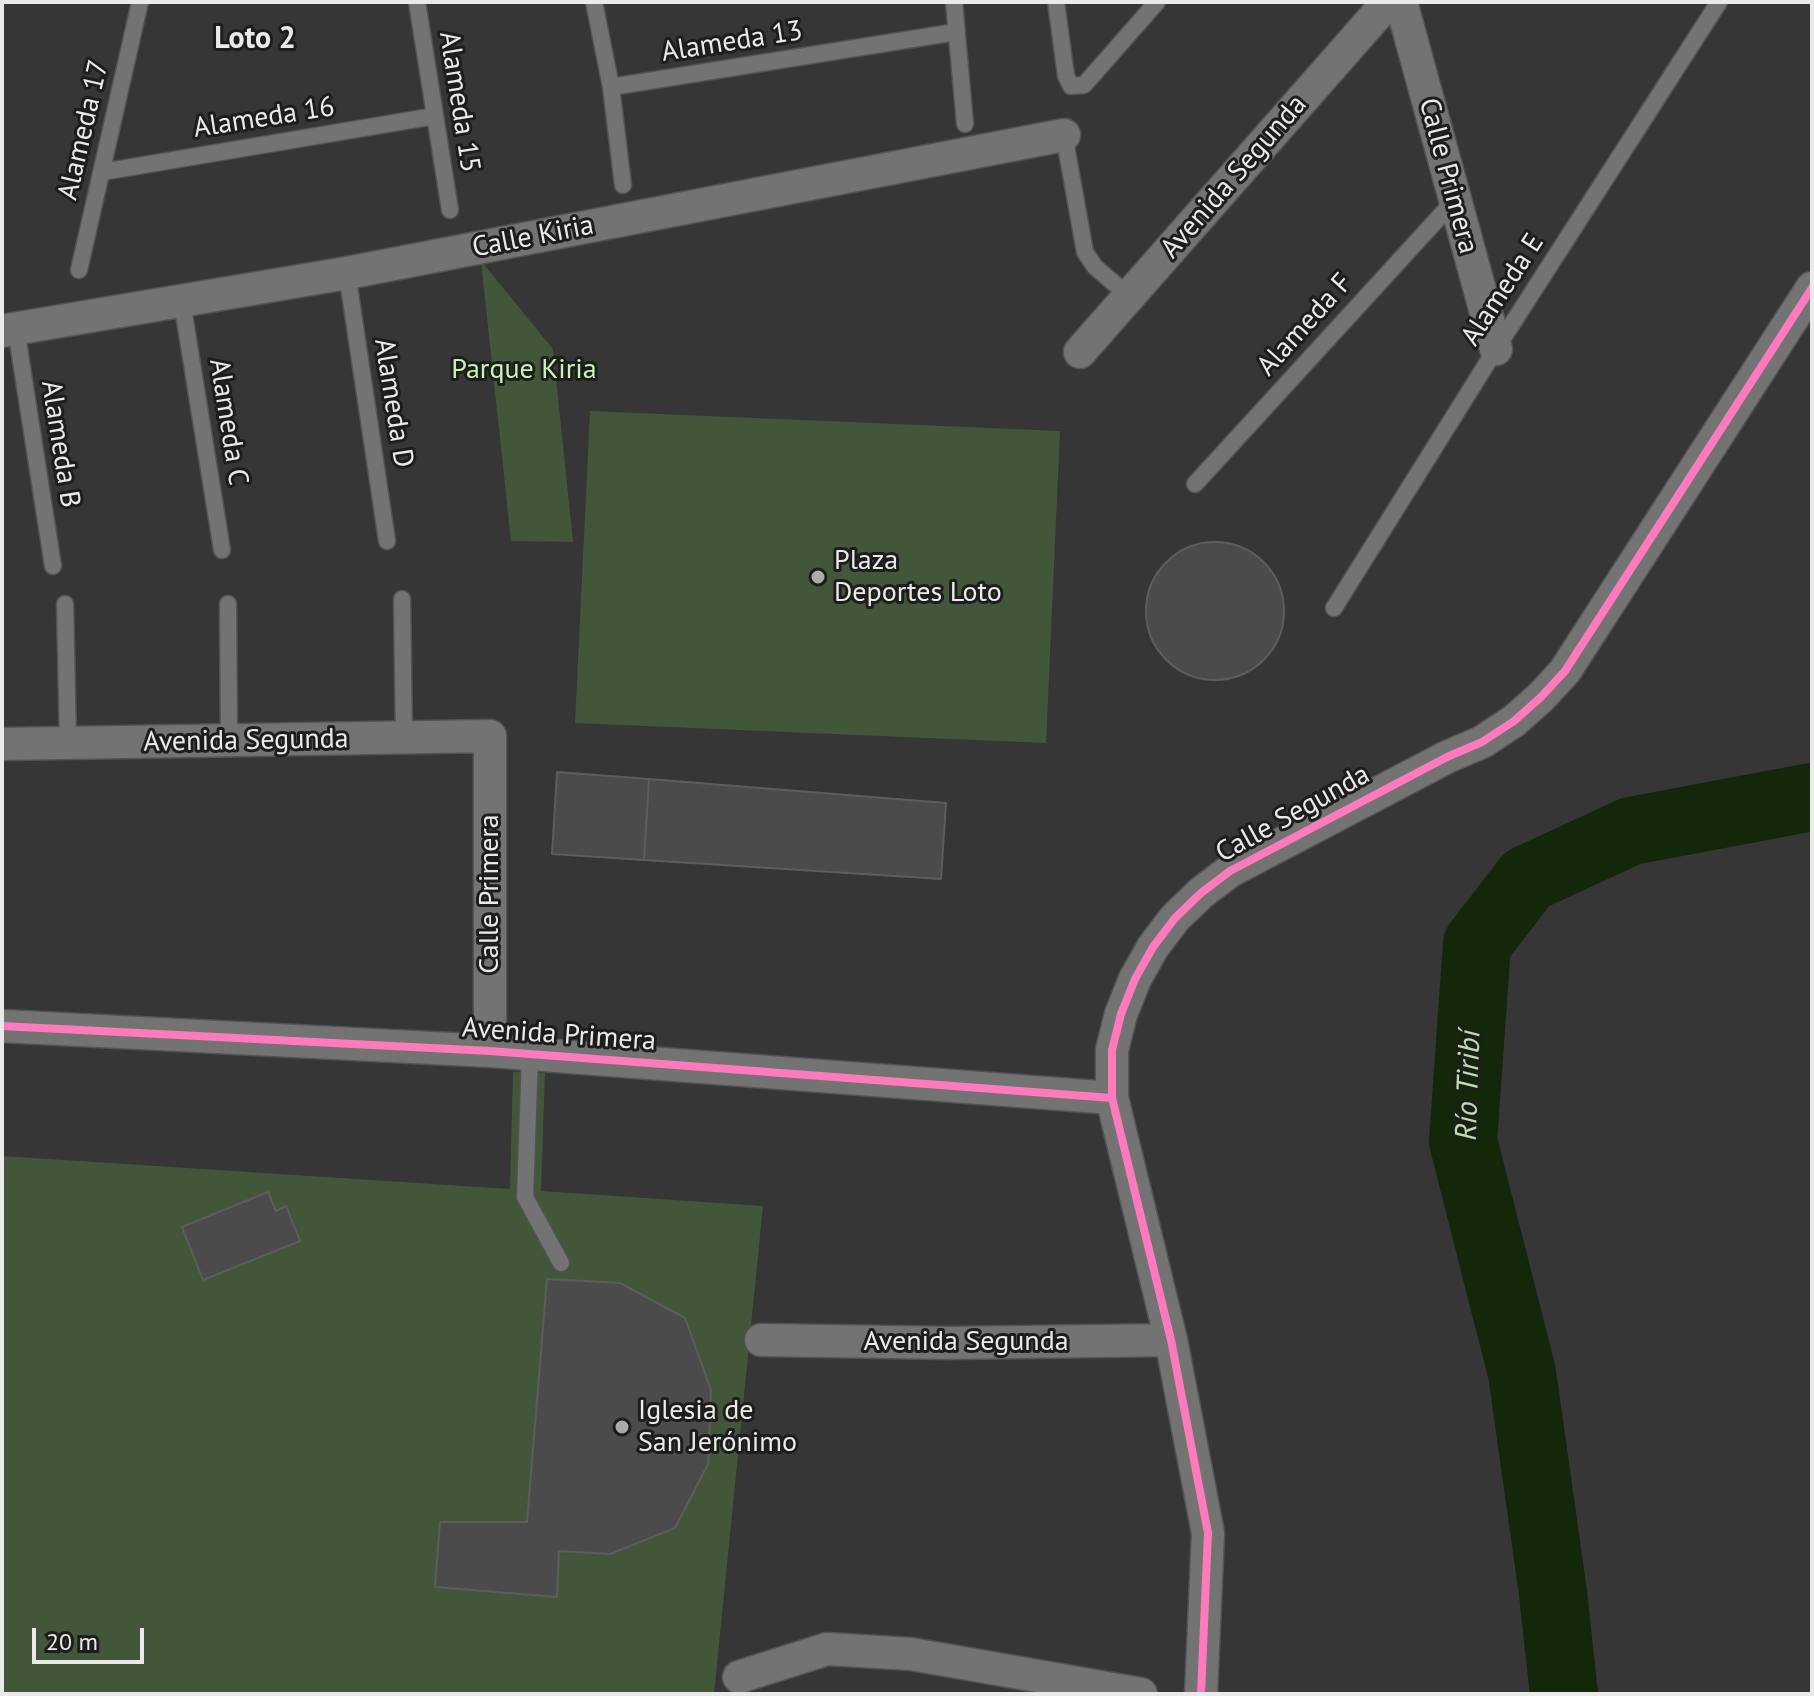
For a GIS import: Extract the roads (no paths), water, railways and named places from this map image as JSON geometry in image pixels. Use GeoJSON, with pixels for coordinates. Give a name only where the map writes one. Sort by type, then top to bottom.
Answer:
{"type":"FeatureCollection","features":[{"type":"Feature","properties":{"kind":"street","name":"Avenida Segunda"},"geometry":{"type":"LineString","coordinates":[[1080,352],[1388,2]]}},
{"type":"Feature","properties":{"kind":"street","name":"Calle Primera"},"geometry":{"type":"LineString","coordinates":[[1401,2],[1496,349]]}},
{"type":"Feature","properties":{"kind":"street","name":"Calle Kiria"},"geometry":{"type":"LineString","coordinates":[[9,330],[347,273],[1064,135]]}},
{"type":"Feature","properties":{"kind":"street","name":"Calle Segunda"},"geometry":{"type":"LineString","coordinates":[[1201,1694],[1208,1533],[1171,1340],[1112,1098],[1112,1050],[1121,1014],[1135,979],[1153,947],[1175,918],[1230,871],[1482,742],[1514,721],[1541,697],[1565,671],[1812,288]]}},
{"type":"Feature","properties":{"kind":"street","name":"Avenida Segunda"},"geometry":{"type":"LineString","coordinates":[[2,744],[490,736]]}},
{"type":"Feature","properties":{"kind":"street","name":"Calle Primera"},"geometry":{"type":"LineString","coordinates":[[490,736],[490,1051]]}},
{"type":"Feature","properties":{"kind":"street","name":"Avenida Primera"},"geometry":{"type":"LineString","coordinates":[[2,1026],[490,1051],[1112,1098]]}},
{"type":"Feature","properties":{"kind":"street","name":"Avenida Segunda"},"geometry":{"type":"LineString","coordinates":[[761,1340],[950,1343],[1171,1340]]}},
{"type":"Feature","properties":{"kind":"street"},"geometry":{"type":"LineString","coordinates":[[739,1677],[827,1649],[911,1654],[1141,1694]]}},
{"type":"Feature","properties":{"kind":"lane","name":"Alameda 17"},"geometry":{"type":"LineString","coordinates":[[79,270],[140,2]]}},
{"type":"Feature","properties":{"kind":"lane","name":"Alameda 15"},"geometry":{"type":"LineString","coordinates":[[417,2],[450,210]]}},
{"type":"Feature","properties":{"kind":"lane"},"geometry":{"type":"LineString","coordinates":[[594,2],[611,87],[623,185]]}},
{"type":"Feature","properties":{"kind":"lane"},"geometry":{"type":"LineString","coordinates":[[954,2],[965,124]]}},
{"type":"Feature","properties":{"kind":"lane"},"geometry":{"type":"LineString","coordinates":[[1056,2],[1066,76],[1071,86],[1084,85],[1157,2]]}},
{"type":"Feature","properties":{"kind":"lane","name":"Alameda E"},"geometry":{"type":"LineString","coordinates":[[1334,608],[1719,2]]}},
{"type":"Feature","properties":{"kind":"lane","name":"Alameda 13"},"geometry":{"type":"LineString","coordinates":[[611,87],[956,32]]}},
{"type":"Feature","properties":{"kind":"lane","name":"Alameda 16"},"geometry":{"type":"LineString","coordinates":[[102,172],[435,116]]}},
{"type":"Feature","properties":{"kind":"lane"},"geometry":{"type":"LineString","coordinates":[[1064,135],[1085,252],[1095,267],[1129,296]]}},
{"type":"Feature","properties":{"kind":"lane","name":"Alameda F"},"geometry":{"type":"LineString","coordinates":[[1195,484],[1454,201]]}},
{"type":"Feature","properties":{"kind":"lane","name":"Alameda D"},"geometry":{"type":"LineString","coordinates":[[347,273],[387,541]]}},
{"type":"Feature","properties":{"kind":"lane","name":"Alameda C"},"geometry":{"type":"LineString","coordinates":[[182,302],[222,550]]}},
{"type":"Feature","properties":{"kind":"lane","name":"Alameda B"},"geometry":{"type":"LineString","coordinates":[[9,330],[53,566]]}},
{"type":"Feature","properties":{"kind":"lane"},"geometry":{"type":"LineString","coordinates":[[402,599],[404,738]]}},
{"type":"Feature","properties":{"kind":"lane"},"geometry":{"type":"LineString","coordinates":[[65,604],[68,743]]}},
{"type":"Feature","properties":{"kind":"lane"},"geometry":{"type":"LineString","coordinates":[[228,604],[229,741]]}},
{"type":"Feature","properties":{"kind":"lane"},"geometry":{"type":"LineString","coordinates":[[530,1054],[525,1197],[561,1263]]}},
{"type":"Feature","properties":{"kind":"waterway","name":"Río Tiribí"},"geometry":{"type":"LineString","coordinates":[[1564,1694],[1522,1373],[1463,1141],[1477,944],[1527,879],[1631,831],[1812,797]]}},
{"type":"Feature","properties":{"kind":"place","name":"Plaza Deportes Loto"},"geometry":{"type":"Point","coordinates":[818,577]}},
{"type":"Feature","properties":{"kind":"place","name":"Iglesia de San Jerónimo"},"geometry":{"type":"Point","coordinates":[622,1427]}},
{"type":"Feature","properties":{"kind":"district","name":"Loto 2"},"geometry":{"type":"Point","coordinates":[255,39]}},
{"type":"Feature","properties":{"kind":"park label","name":"Parque Kiria"},"geometry":{"type":"Point","coordinates":[524,370]}}]}
